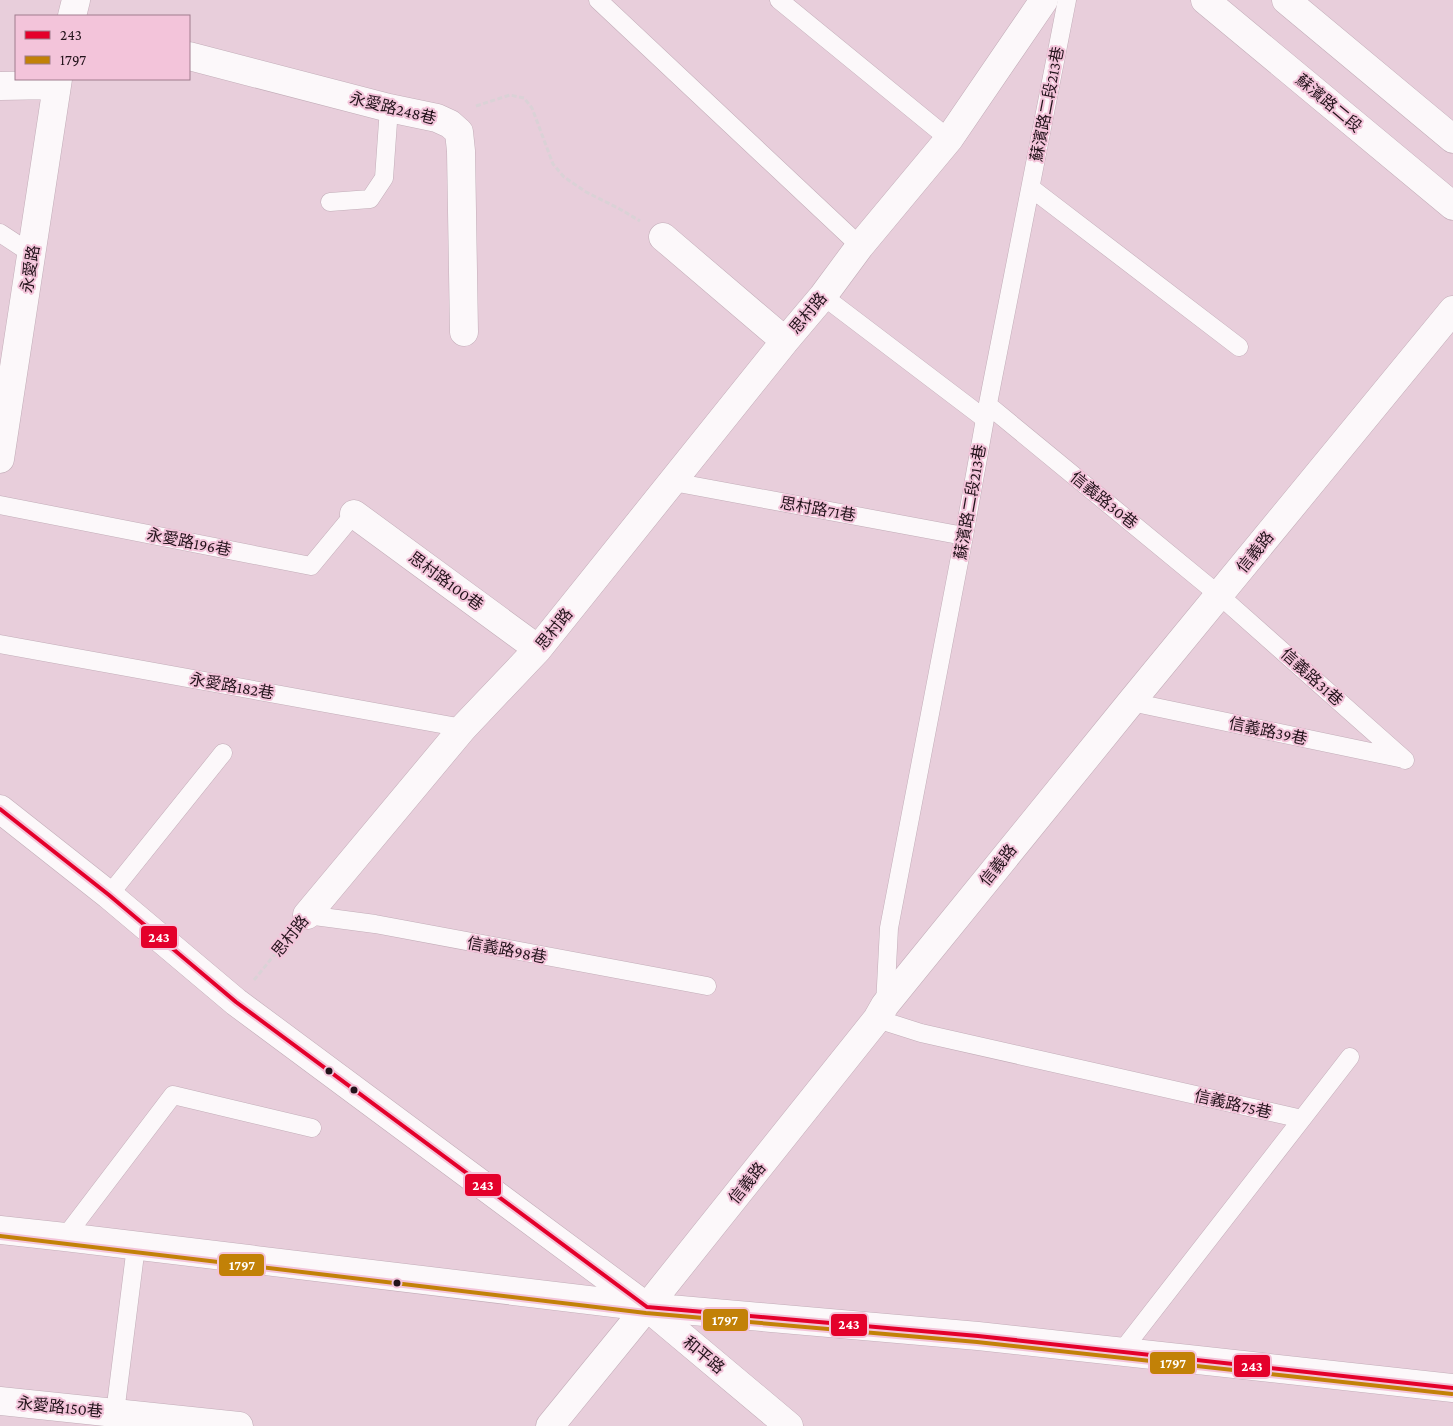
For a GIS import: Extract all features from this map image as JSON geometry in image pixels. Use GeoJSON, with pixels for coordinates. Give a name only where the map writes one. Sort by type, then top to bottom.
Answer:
{"type":"FeatureCollection","features":[{"type":"Feature","properties":{"kind":"street"},"geometry":{"type":"LineString","coordinates":[[72,15],[76,0]]}},
{"type":"Feature","properties":{"kind":"street","name":"思村路"},"geometry":{"type":"LineString","coordinates":[[307,915],[463,728],[538,649],[823,296],[860,246],[949,139],[1044,0]]}},
{"type":"Feature","properties":{"kind":"street","name":"蘇濱路二段"},"geometry":{"type":"LineString","coordinates":[[1205,0],[1453,206]]}},
{"type":"Feature","properties":{"kind":"street"},"geometry":{"type":"LineString","coordinates":[[1286,0],[1453,139]]}},
{"type":"Feature","properties":{"kind":"street","name":"永愛路248巷"},"geometry":{"type":"LineString","coordinates":[[190,56],[390,108],[437,118],[450,124],[459,132],[461,141],[464,332]]}},
{"type":"Feature","properties":{"kind":"street"},"geometry":{"type":"LineString","coordinates":[[0,86],[57,82]]}},
{"type":"Feature","properties":{"kind":"street","name":"永愛路"},"geometry":{"type":"LineString","coordinates":[[0,459],[57,82]]}},
{"type":"Feature","properties":{"kind":"street"},"geometry":{"type":"LineString","coordinates":[[663,237],[785,341]]}},
{"type":"Feature","properties":{"kind":"street","name":"信義路"},"geometry":{"type":"LineString","coordinates":[[550,1426],[1130,702],[1453,310]]}},
{"type":"Feature","properties":{"kind":"street","name":"思村路100巷"},"geometry":{"type":"LineString","coordinates":[[354,514],[538,649]]}},
{"type":"Feature","properties":{"kind":"street","name":"和平路"},"geometry":{"type":"LineString","coordinates":[[0,809],[109,896],[236,1002],[647,1307],[789,1426]]}},
{"type":"Feature","properties":{"kind":"street"},"geometry":{"type":"LineString","coordinates":[[0,1230],[647,1307],[978,1336],[1453,1388]]}},
{"type":"Feature","properties":{"kind":"street","name":"永愛路150巷"},"geometry":{"type":"LineString","coordinates":[[0,1401],[238,1426]]}},
{"type":"Feature","properties":{"kind":"lane"},"geometry":{"type":"LineString","coordinates":[[598,0],[860,246]]}},
{"type":"Feature","properties":{"kind":"lane"},"geometry":{"type":"LineString","coordinates":[[779,0],[949,139]]}},
{"type":"Feature","properties":{"kind":"lane","name":"蘇濱路二段213巷"},"geometry":{"type":"LineString","coordinates":[[881,1012],[889,928],[986,412],[1068,0]]}},
{"type":"Feature","properties":{"kind":"lane"},"geometry":{"type":"LineString","coordinates":[[330,202],[370,199],[384,178],[390,108]]}},
{"type":"Feature","properties":{"kind":"lane"},"geometry":{"type":"LineString","coordinates":[[1031,188],[1239,347]]}},
{"type":"Feature","properties":{"kind":"lane"},"geometry":{"type":"LineString","coordinates":[[0,233],[32,254]]}},
{"type":"Feature","properties":{"kind":"lane","name":"信義路30巷"},"geometry":{"type":"LineString","coordinates":[[823,296],[986,412],[1219,595]]}},
{"type":"Feature","properties":{"kind":"lane","name":"思村路71巷"},"geometry":{"type":"LineString","coordinates":[[673,482],[964,536]]}},
{"type":"Feature","properties":{"kind":"lane","name":"永愛路196巷"},"geometry":{"type":"LineString","coordinates":[[0,505],[311,566],[354,514]]}},
{"type":"Feature","properties":{"kind":"lane","name":"信義路31巷"},"geometry":{"type":"LineString","coordinates":[[1219,595],[1405,760]]}},
{"type":"Feature","properties":{"kind":"lane","name":"永愛路182巷"},"geometry":{"type":"LineString","coordinates":[[0,644],[463,728]]}},
{"type":"Feature","properties":{"kind":"lane","name":"信義路39巷"},"geometry":{"type":"LineString","coordinates":[[1130,702],[1405,760]]}},
{"type":"Feature","properties":{"kind":"lane"},"geometry":{"type":"LineString","coordinates":[[109,896],[223,752]]}},
{"type":"Feature","properties":{"kind":"lane","name":"信義路98巷"},"geometry":{"type":"LineString","coordinates":[[307,915],[375,924],[707,986]]}},
{"type":"Feature","properties":{"kind":"lane","name":"信義路75巷"},"geometry":{"type":"LineString","coordinates":[[881,1012],[930,1035],[1302,1119],[1121,1352]]}},
{"type":"Feature","properties":{"kind":"lane"},"geometry":{"type":"LineString","coordinates":[[1302,1119],[1350,1057]]}},
{"type":"Feature","properties":{"kind":"lane"},"geometry":{"type":"LineString","coordinates":[[65,1237],[173,1095],[312,1128]]}},
{"type":"Feature","properties":{"kind":"lane"},"geometry":{"type":"LineString","coordinates":[[115,1413],[136,1246]]}},
{"type":"Feature","properties":{"kind":"path"},"geometry":{"type":"LineString","coordinates":[[437,118],[510,96],[524,98],[532,108],[553,164],[564,177],[663,237]]}},
{"type":"Feature","properties":{"kind":"path","name":"思村路"},"geometry":{"type":"LineString","coordinates":[[236,1002],[307,915]]}},
{"type":"Feature","properties":{"kind":"transit line","name":"243"},"geometry":{"type":"LineString","coordinates":[[0,809],[109,895],[236,1002],[647,1307]]}},
{"type":"Feature","properties":{"kind":"transit line","name":"1797"},"geometry":{"type":"LineString","coordinates":[[0,1236],[646,1313],[977,1342],[1452,1394]]}},
{"type":"Feature","properties":{"kind":"transit line","name":"243"},"geometry":{"type":"LineString","coordinates":[[647,1307],[978,1336],[1453,1388]]}}]}
